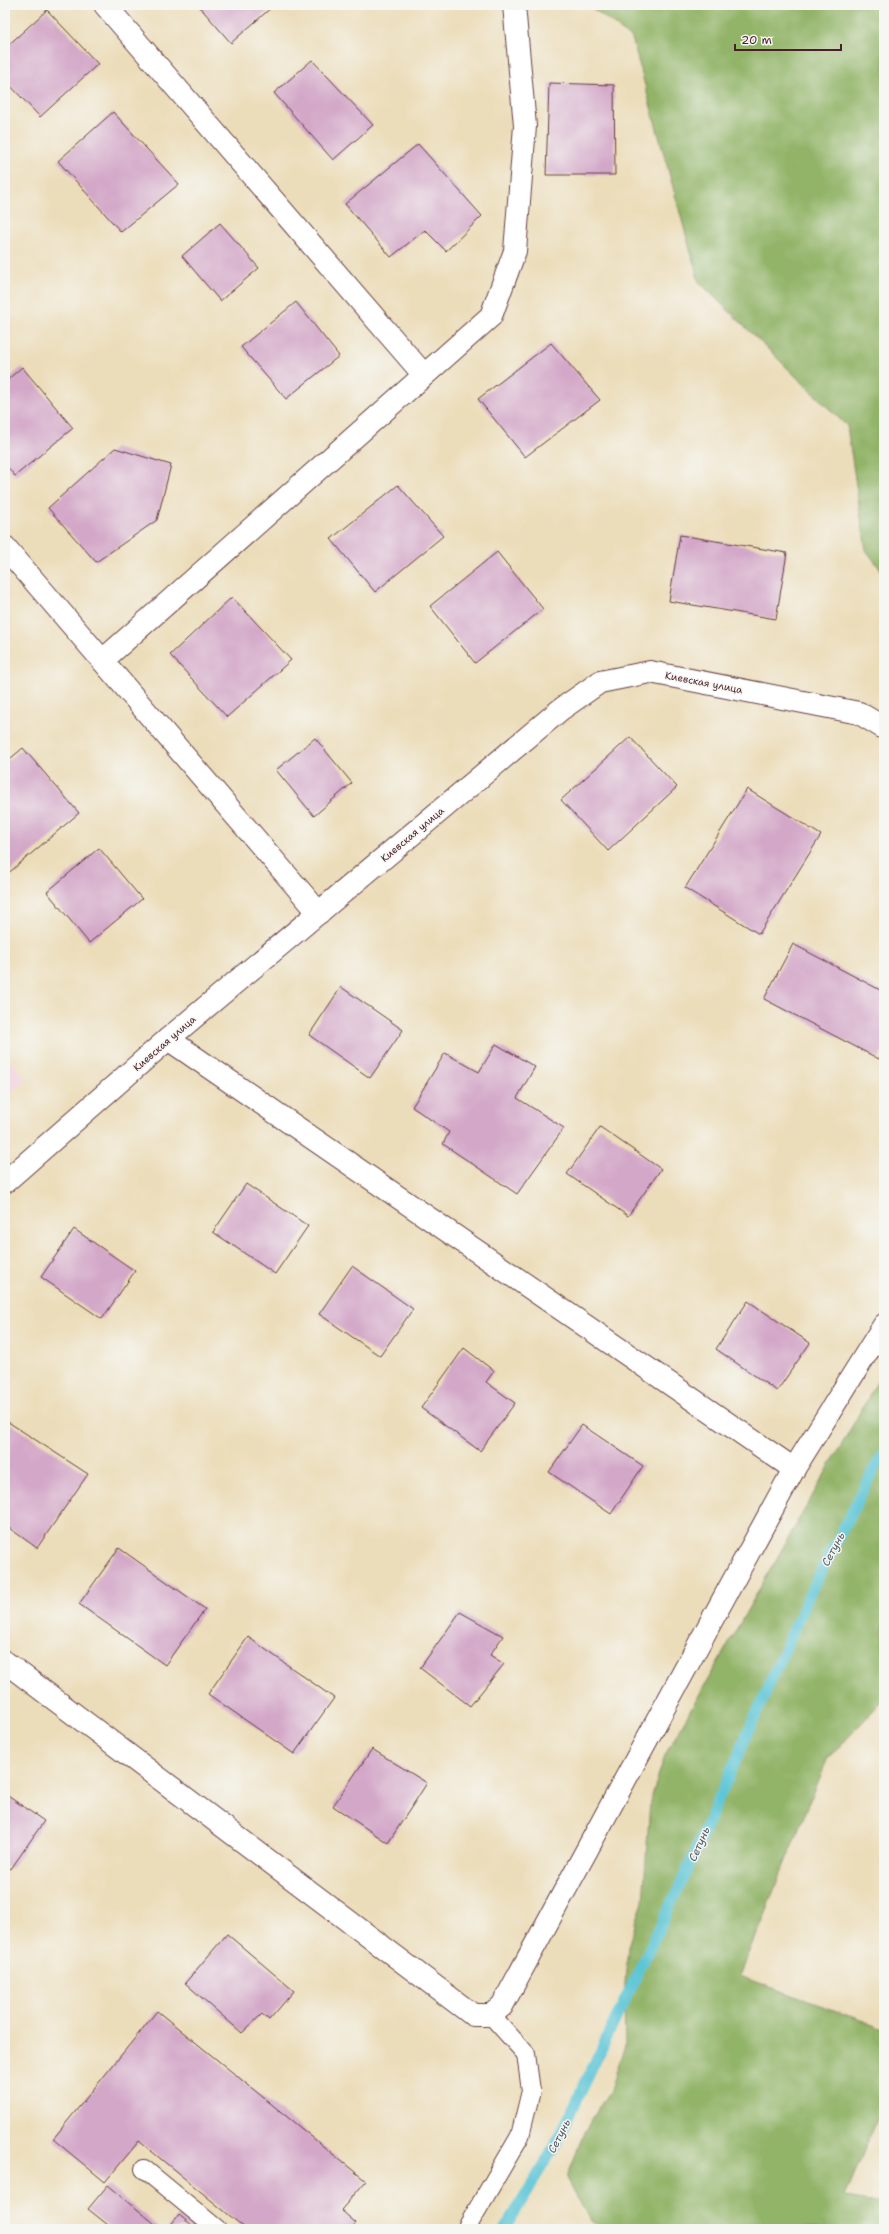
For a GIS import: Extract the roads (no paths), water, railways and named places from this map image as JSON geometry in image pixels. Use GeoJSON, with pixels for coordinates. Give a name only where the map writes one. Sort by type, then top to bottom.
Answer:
{"type":"FeatureCollection","features":[{"type":"Feature","properties":{"kind":"street"},"geometry":{"type":"LineString","coordinates":[[106,5],[424,375]]}},
{"type":"Feature","properties":{"kind":"street"},"geometry":{"type":"LineString","coordinates":[[103,660],[491,316],[515,252],[525,126],[514,5]]}},
{"type":"Feature","properties":{"kind":"street"},"geometry":{"type":"LineString","coordinates":[[5,547],[319,913]]}},
{"type":"Feature","properties":{"kind":"street","name":"Киевская улица"},"geometry":{"type":"LineString","coordinates":[[5,1182],[168,1039],[560,710],[600,682],[650,672],[859,713],[884,728]]}},
{"type":"Feature","properties":{"kind":"street"},"geometry":{"type":"LineString","coordinates":[[168,1039],[794,1469]]}},
{"type":"Feature","properties":{"kind":"street"},"geometry":{"type":"LineString","coordinates":[[5,1662],[474,2015],[491,2015],[502,2006],[794,1469],[884,1325]]}},
{"type":"Feature","properties":{"kind":"lane"},"geometry":{"type":"LineString","coordinates":[[466,2229],[520,2136],[531,2092],[526,2054],[491,2015]]}},
{"type":"Feature","properties":{"kind":"lane"},"geometry":{"type":"LineString","coordinates":[[144,2169],[217,2229]]}},
{"type":"Feature","properties":{"kind":"waterway","name":"Сетунь"},"geometry":{"type":"LineString","coordinates":[[505,2229],[556,2144],[688,1868],[809,1595],[876,1465],[884,1454]]}}]}
